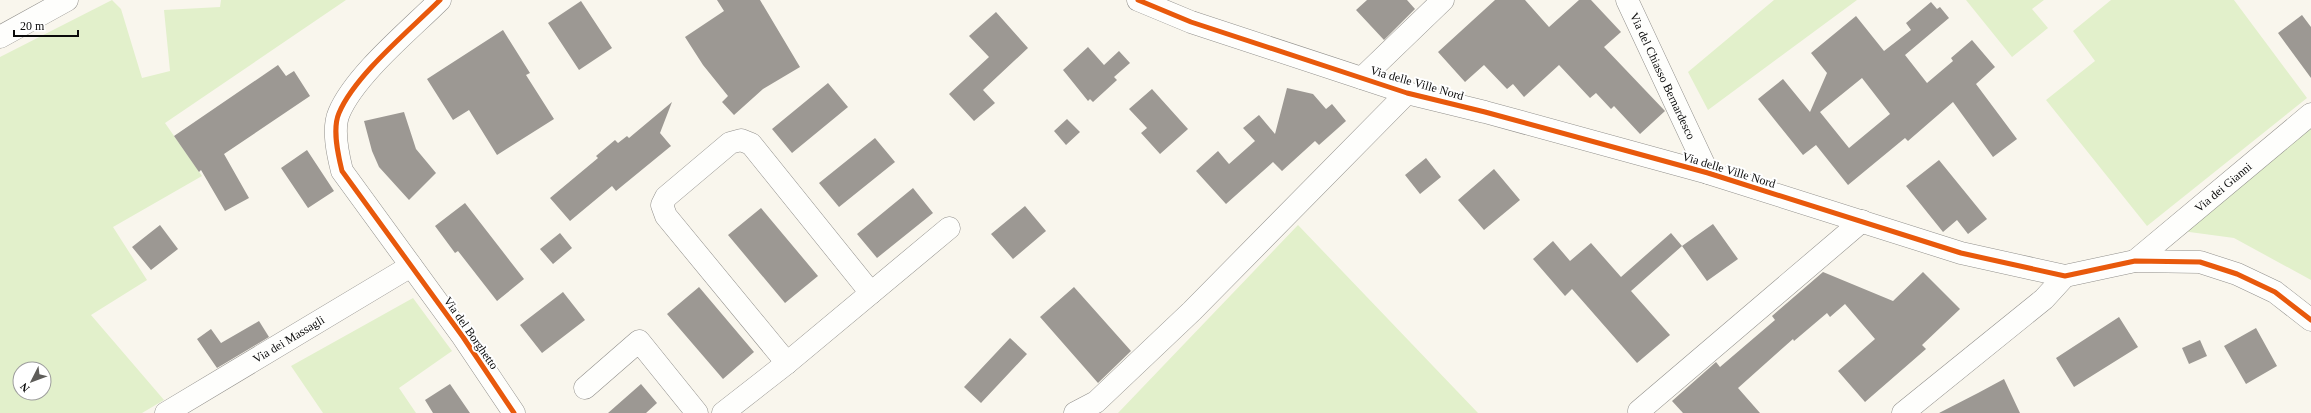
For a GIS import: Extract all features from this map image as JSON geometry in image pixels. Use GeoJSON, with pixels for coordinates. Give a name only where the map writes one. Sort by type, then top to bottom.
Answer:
{"type":"FeatureCollection","features":[{"type":"Feature","properties":{"kind":"street"},"geometry":{"type":"LineString","coordinates":[[0,37],[67,0]]}},
{"type":"Feature","properties":{"kind":"street","name":"Via del Borghetto"},"geometry":{"type":"LineString","coordinates":[[440,0],[359,82],[338,114],[336,145],[342,171],[463,337],[514,413]]}},
{"type":"Feature","properties":{"kind":"street","name":"Via delle Ville Nord"},"geometry":{"type":"LineString","coordinates":[[1138,0],[1191,22],[1407,93],[1485,112],[1708,173],[1960,253],[2065,276],[2135,261],[2200,262],[2237,274],[2275,292],[2311,320]]}},
{"type":"Feature","properties":{"kind":"street"},"geometry":{"type":"LineString","coordinates":[[1362,78],[1443,0]]}},
{"type":"Feature","properties":{"kind":"street","name":"Via del Chiasso Bernardesco"},"geometry":{"type":"LineString","coordinates":[[1627,0],[1708,173]]}},
{"type":"Feature","properties":{"kind":"street"},"geometry":{"type":"LineString","coordinates":[[1075,413],[1096,402],[1175,327],[1407,93]]}},
{"type":"Feature","properties":{"kind":"street","name":"Via dei Gianni"},"geometry":{"type":"LineString","coordinates":[[2135,261],[2311,114]]}},
{"type":"Feature","properties":{"kind":"street"},"geometry":{"type":"LineString","coordinates":[[787,362],[666,216],[662,204],[666,197],[730,143],[741,140],[751,144],[871,293]]}},
{"type":"Feature","properties":{"kind":"street"},"geometry":{"type":"LineString","coordinates":[[1639,411],[1862,221]]}},
{"type":"Feature","properties":{"kind":"street"},"geometry":{"type":"LineString","coordinates":[[722,413],[787,362],[949,228]]}},
{"type":"Feature","properties":{"kind":"street","name":"Via dei Massagli"},"geometry":{"type":"LineString","coordinates":[[166,413],[411,266]]}},
{"type":"Feature","properties":{"kind":"street"},"geometry":{"type":"LineString","coordinates":[[1903,413],[2044,299],[2065,276]]}},
{"type":"Feature","properties":{"kind":"street"},"geometry":{"type":"LineString","coordinates":[[585,388],[639,341],[697,413]]}},
{"type":"Feature","properties":{"kind":"green space"},"geometry":{"type":"Polygon","coordinates":[[[112,0],[121,9],[142,78],[170,71],[164,10],[220,7],[221,0],[346,0],[165,123],[202,176],[113,227],[147,280],[91,315],[164,400],[142,413],[0,413],[0,57],[112,0]]]}},
{"type":"Feature","properties":{"kind":"green space"},"geometry":{"type":"Polygon","coordinates":[[[1774,0],[1857,0],[1708,110],[1688,72],[1774,0]]]}},
{"type":"Feature","properties":{"kind":"green space"},"geometry":{"type":"Polygon","coordinates":[[[1966,0],[2044,0],[2032,9],[2048,28],[2012,57],[1966,0]]]}},
{"type":"Feature","properties":{"kind":"green space"},"geometry":{"type":"Polygon","coordinates":[[[2111,0],[2234,0],[2307,98],[2147,226],[2046,100],[2095,61],[2073,31],[2111,0]]]}},
{"type":"Feature","properties":{"kind":"green space"},"geometry":{"type":"Polygon","coordinates":[[[2311,124],[2311,280],[2234,238],[2182,231],[2311,124]]]}},
{"type":"Feature","properties":{"kind":"green space"},"geometry":{"type":"Polygon","coordinates":[[[1298,225],[1478,413],[1118,413],[1298,225]]]}},
{"type":"Feature","properties":{"kind":"green space"},"geometry":{"type":"Polygon","coordinates":[[[413,298],[452,351],[399,388],[416,413],[323,413],[291,366],[413,298]]]}},
{"type":"Feature","properties":{"kind":"building"},"geometry":{"type":"Polygon","coordinates":[[[717,0],[760,0],[800,67],[763,89],[734,115],[722,102],[728,96],[703,65],[685,37],[724,11],[717,0]]]}},
{"type":"Feature","properties":{"kind":"building"},"geometry":{"type":"Polygon","coordinates":[[[1367,0],[1407,0],[1415,9],[1384,40],[1356,10],[1367,0]]]}},
{"type":"Feature","properties":{"kind":"building"},"geometry":{"type":"Polygon","coordinates":[[[1495,0],[1525,0],[1549,27],[1579,0],[1591,0],[1621,32],[1604,47],[1665,111],[1640,134],[1614,106],[1611,109],[1596,93],[1590,98],[1559,65],[1524,97],[1513,84],[1507,89],[1484,65],[1465,82],[1438,52],[1495,0]]]}},
{"type":"Feature","properties":{"kind":"building"},"geometry":{"type":"Polygon","coordinates":[[[581,1],[612,48],[579,70],[548,23],[581,1]]]}},
{"type":"Feature","properties":{"kind":"building"},"geometry":{"type":"Polygon","coordinates":[[[1931,2],[1937,9],[1940,7],[1949,18],[1905,55],[1927,83],[1953,61],[1951,58],[1972,40],[1995,67],[1976,84],[2017,139],[1993,157],[1953,102],[1908,141],[1905,138],[1848,185],[1816,145],[1803,155],[1758,99],[1783,79],[1810,112],[1827,73],[1811,53],[1856,16],[1884,51],[1911,30],[1906,23],[1931,2]],[[1862,78],[1820,112],[1849,148],[1890,114],[1862,78]]]}},
{"type":"Feature","properties":{"kind":"building"},"geometry":{"type":"Polygon","coordinates":[[[996,12],[1028,48],[983,90],[995,103],[974,121],[949,94],[989,57],[969,36],[996,12]]]}},
{"type":"Feature","properties":{"kind":"building"},"geometry":{"type":"Polygon","coordinates":[[[2302,15],[2311,27],[2311,78],[2278,33],[2302,15]]]}},
{"type":"Feature","properties":{"kind":"building"},"geometry":{"type":"Polygon","coordinates":[[[503,30],[530,73],[526,75],[554,119],[497,155],[469,110],[453,120],[427,79],[503,30]]]}},
{"type":"Feature","properties":{"kind":"building"},"geometry":{"type":"Polygon","coordinates":[[[1088,47],[1104,65],[1119,51],[1130,63],[1114,77],[1117,80],[1093,102],[1090,99],[1088,101],[1063,70],[1088,47]]]}},
{"type":"Feature","properties":{"kind":"building"},"geometry":{"type":"Polygon","coordinates":[[[278,65],[286,76],[294,71],[310,96],[224,154],[249,198],[225,211],[201,170],[199,172],[174,136],[278,65]]]}},
{"type":"Feature","properties":{"kind":"building"},"geometry":{"type":"Polygon","coordinates":[[[828,83],[848,107],[792,153],[772,129],[828,83]]]}},
{"type":"Feature","properties":{"kind":"building"},"geometry":{"type":"Polygon","coordinates":[[[1287,88],[1313,94],[1326,109],[1332,104],[1346,121],[1319,145],[1315,141],[1282,171],[1273,162],[1226,204],[1196,171],[1218,151],[1229,164],[1255,141],[1243,128],[1259,115],[1275,134],[1287,88]]]}},
{"type":"Feature","properties":{"kind":"building"},"geometry":{"type":"Polygon","coordinates":[[[1152,89],[1188,129],[1160,154],[1141,133],[1147,128],[1129,109],[1152,89]]]}},
{"type":"Feature","properties":{"kind":"building"},"geometry":{"type":"Polygon","coordinates":[[[672,102],[660,133],[671,146],[616,191],[612,186],[570,221],[550,198],[598,158],[596,156],[615,140],[618,143],[627,136],[629,138],[672,102]]]}},
{"type":"Feature","properties":{"kind":"building"},"geometry":{"type":"Polygon","coordinates":[[[404,112],[416,149],[436,173],[409,200],[379,167],[372,151],[364,121],[404,112]]]}},
{"type":"Feature","properties":{"kind":"building"},"geometry":{"type":"Polygon","coordinates":[[[1067,119],[1080,132],[1066,145],[1054,131],[1067,119]]]}},
{"type":"Feature","properties":{"kind":"building"},"geometry":{"type":"Polygon","coordinates":[[[875,138],[895,162],[839,207],[819,183],[875,138]]]}},
{"type":"Feature","properties":{"kind":"building"},"geometry":{"type":"Polygon","coordinates":[[[307,150],[334,191],[308,208],[281,168],[307,150]]]}},
{"type":"Feature","properties":{"kind":"building"},"geometry":{"type":"Polygon","coordinates":[[[1426,158],[1441,177],[1420,194],[1405,175],[1426,158]]]}},
{"type":"Feature","properties":{"kind":"building"},"geometry":{"type":"Polygon","coordinates":[[[1939,160],[1987,219],[1968,234],[1957,220],[1943,232],[1906,186],[1939,160]]]}},
{"type":"Feature","properties":{"kind":"building"},"geometry":{"type":"Polygon","coordinates":[[[1494,169],[1520,200],[1484,230],[1458,200],[1494,169]]]}},
{"type":"Feature","properties":{"kind":"building"},"geometry":{"type":"Polygon","coordinates":[[[913,188],[933,213],[877,258],[857,234],[913,188]]]}},
{"type":"Feature","properties":{"kind":"building"},"geometry":{"type":"Polygon","coordinates":[[[465,203],[524,279],[497,301],[458,251],[455,253],[435,226],[465,203]]]}},
{"type":"Feature","properties":{"kind":"building"},"geometry":{"type":"Polygon","coordinates":[[[1025,206],[1046,231],[1013,259],[991,234],[1025,206]]]}},
{"type":"Feature","properties":{"kind":"building"},"geometry":{"type":"Polygon","coordinates":[[[761,208],[818,276],[785,303],[728,235],[761,208]]]}},
{"type":"Feature","properties":{"kind":"building"},"geometry":{"type":"Polygon","coordinates":[[[1713,224],[1738,259],[1707,281],[1682,246],[1713,224]]]}},
{"type":"Feature","properties":{"kind":"building"},"geometry":{"type":"Polygon","coordinates":[[[160,225],[178,249],[151,270],[132,247],[160,225]]]}},
{"type":"Feature","properties":{"kind":"building"},"geometry":{"type":"Polygon","coordinates":[[[560,233],[572,248],[553,264],[540,249],[560,233]]]}},
{"type":"Feature","properties":{"kind":"building"},"geometry":{"type":"Polygon","coordinates":[[[1671,233],[1682,246],[1631,291],[1670,335],[1637,363],[1572,289],[1565,296],[1533,259],[1553,241],[1570,261],[1591,243],[1621,277],[1671,233]]]}},
{"type":"Feature","properties":{"kind":"building"},"geometry":{"type":"Polygon","coordinates":[[[1823,272],[1893,301],[1923,272],[1960,309],[1922,345],[1926,349],[1865,402],[1838,371],[1875,339],[1845,304],[1830,317],[1827,313],[1794,341],[1793,339],[1738,388],[1760,413],[1683,413],[1672,401],[1716,362],[1720,367],[1775,320],[1772,316],[1823,272]]]}},
{"type":"Feature","properties":{"kind":"building"},"geometry":{"type":"Polygon","coordinates":[[[699,287],[754,352],[723,379],[667,314],[699,287]]]}},
{"type":"Feature","properties":{"kind":"building"},"geometry":{"type":"Polygon","coordinates":[[[1074,287],[1131,351],[1098,383],[1040,317],[1074,287]]]}},
{"type":"Feature","properties":{"kind":"building"},"geometry":{"type":"Polygon","coordinates":[[[563,292],[585,320],[542,353],[520,325],[563,292]]]}},
{"type":"Feature","properties":{"kind":"building"},"geometry":{"type":"Polygon","coordinates":[[[2119,317],[2138,347],[2074,387],[2056,358],[2119,317]]]}},
{"type":"Feature","properties":{"kind":"building"},"geometry":{"type":"Polygon","coordinates":[[[259,321],[269,337],[217,368],[197,339],[211,329],[221,343],[259,321]]]}},
{"type":"Feature","properties":{"kind":"building"},"geometry":{"type":"Polygon","coordinates":[[[2256,328],[2277,366],[2246,384],[2224,346],[2256,328]]]}},
{"type":"Feature","properties":{"kind":"building"},"geometry":{"type":"Polygon","coordinates":[[[1010,338],[1027,354],[981,403],[964,387],[1010,338]]]}},
{"type":"Feature","properties":{"kind":"building"},"geometry":{"type":"Polygon","coordinates":[[[2200,340],[2207,356],[2189,364],[2182,348],[2200,340]]]}},
{"type":"Feature","properties":{"kind":"building"},"geometry":{"type":"Polygon","coordinates":[[[2004,379],[2020,413],[1939,413],[1978,393],[2004,379]]]}},
{"type":"Feature","properties":{"kind":"building"},"geometry":{"type":"Polygon","coordinates":[[[450,384],[470,413],[433,413],[425,400],[450,384]]]}},
{"type":"Feature","properties":{"kind":"building"},"geometry":{"type":"Polygon","coordinates":[[[641,384],[657,403],[646,413],[608,413],[641,384]]]}},
{"type":"Feature","properties":{"kind":"cycle path"},"geometry":{"type":"LineString","coordinates":[[440,0],[370,68],[347,98],[337,119],[337,150],[342,171],[463,337],[514,413]]}},
{"type":"Feature","properties":{"kind":"cycle path"},"geometry":{"type":"LineString","coordinates":[[1138,0],[1191,22],[1407,93],[1485,112],[1708,173],[1961,253],[2065,276],[2135,261],[2200,262],[2237,274],[2275,292],[2311,320]]}}]}
